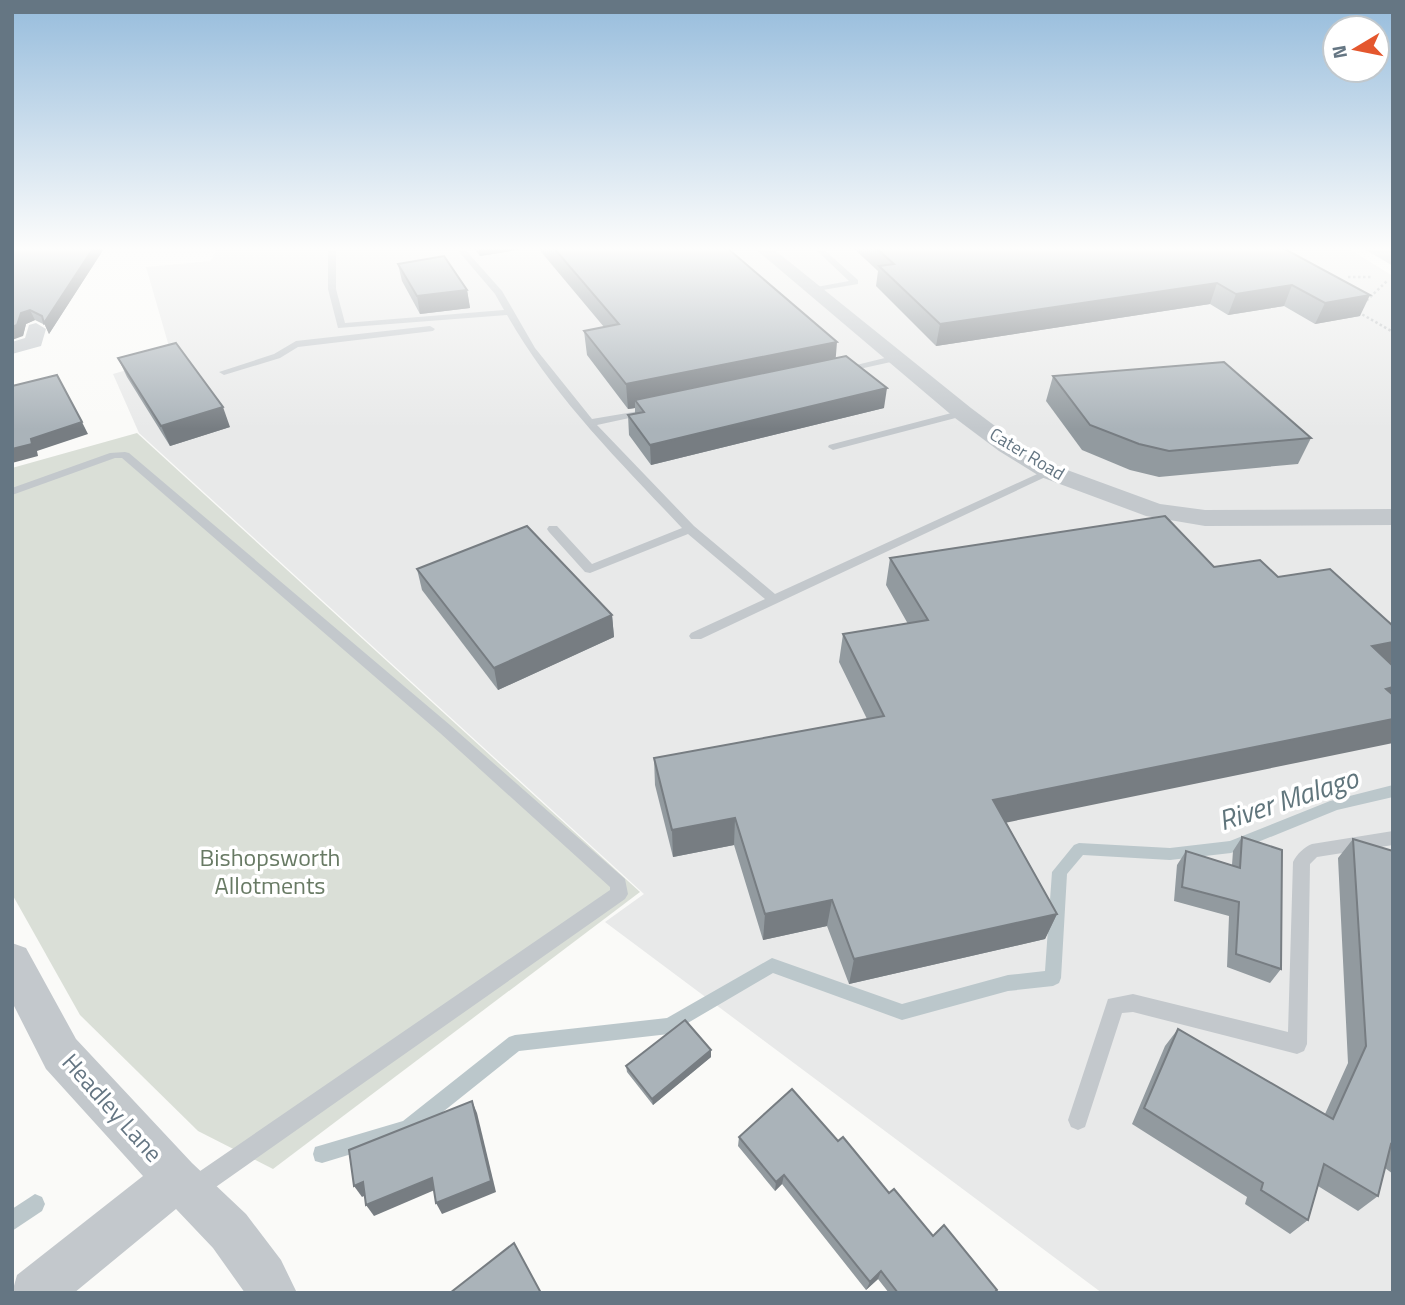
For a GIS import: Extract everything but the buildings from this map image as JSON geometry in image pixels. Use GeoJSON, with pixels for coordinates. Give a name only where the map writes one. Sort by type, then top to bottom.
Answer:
{"type":"FeatureCollection","features":[{"type":"Feature","properties":{"kind":"street","name":"Cater Road"},"geometry":{"type":"LineString","coordinates":[[836,308],[963,413],[1007,446],[1050,472],[1155,511],[1205,518],[1393,517]]}},
{"type":"Feature","properties":{"kind":"street"},"geometry":{"type":"LineString","coordinates":[[12,348],[34,342],[36,329]]}},
{"type":"Feature","properties":{"kind":"street","name":"Headley Lane"},"geometry":{"type":"LineString","coordinates":[[12,961],[61,1054],[259,1267],[272,1293]]}},
{"type":"Feature","properties":{"kind":"street"},"geometry":{"type":"LineString","coordinates":[[35,1293],[183,1185]]}},
{"type":"Feature","properties":{"kind":"lane"},"geometry":{"type":"LineString","coordinates":[[337,308],[341,326],[509,312]]}},
{"type":"Feature","properties":{"kind":"lane"},"geometry":{"type":"LineString","coordinates":[[507,308],[531,349],[589,423],[690,529],[774,600]]}},
{"type":"Feature","properties":{"kind":"lane"},"geometry":{"type":"LineString","coordinates":[[224,372],[277,356],[296,344],[439,327],[453,318]]}},
{"type":"Feature","properties":{"kind":"lane"},"geometry":{"type":"LineString","coordinates":[[831,372],[897,358]]}},
{"type":"Feature","properties":{"kind":"lane"},"geometry":{"type":"LineString","coordinates":[[589,423],[670,406]]}},
{"type":"Feature","properties":{"kind":"lane"},"geometry":{"type":"LineString","coordinates":[[833,447],[963,413]]}},
{"type":"Feature","properties":{"kind":"lane"},"geometry":{"type":"LineString","coordinates":[[12,492],[114,455],[125,455],[445,729],[619,884],[619,894],[183,1185]]}},
{"type":"Feature","properties":{"kind":"lane"},"geometry":{"type":"LineString","coordinates":[[696,636],[1050,472]]}},
{"type":"Feature","properties":{"kind":"lane"},"geometry":{"type":"LineString","coordinates":[[553,529],[590,569],[690,529]]}},
{"type":"Feature","properties":{"kind":"lane"},"geometry":{"type":"LineString","coordinates":[[1078,1120],[1115,1005],[1133,1003],[1297,1044],[1302,862],[1312,852],[1393,838]]}},
{"type":"Feature","properties":{"kind":"path"},"geometry":{"type":"LineString","coordinates":[[1356,308],[1393,332]]}},
{"type":"Feature","properties":{"kind":"shaded area"},"geometry":{"type":"Polygon","coordinates":[[[158,308],[1393,308],[1393,1293],[1102,1293],[605,922],[644,894],[139,433],[113,374],[172,357],[158,308]]]}},
{"type":"Feature","properties":{"kind":"green space","name":"Bishopsworth Allotments"},"geometry":{"type":"Polygon","coordinates":[[[137,433],[640,892],[273,1169],[198,1131],[80,1015],[12,894],[12,468],[137,433]]]}},
{"type":"Feature","properties":{"kind":"waterway","name":"River Malago"},"geometry":{"type":"LineString","coordinates":[[322,1154],[408,1129],[515,1043],[669,1026],[772,965],[902,1012],[1008,983],[1053,978],[1060,872],[1079,849],[1170,854],[1231,847],[1335,805],[1393,791]]}},
{"type":"Feature","properties":{"kind":"waterway","name":"River Malago"},"geometry":{"type":"LineString","coordinates":[[12,1221],[35,1204]]}}]}
